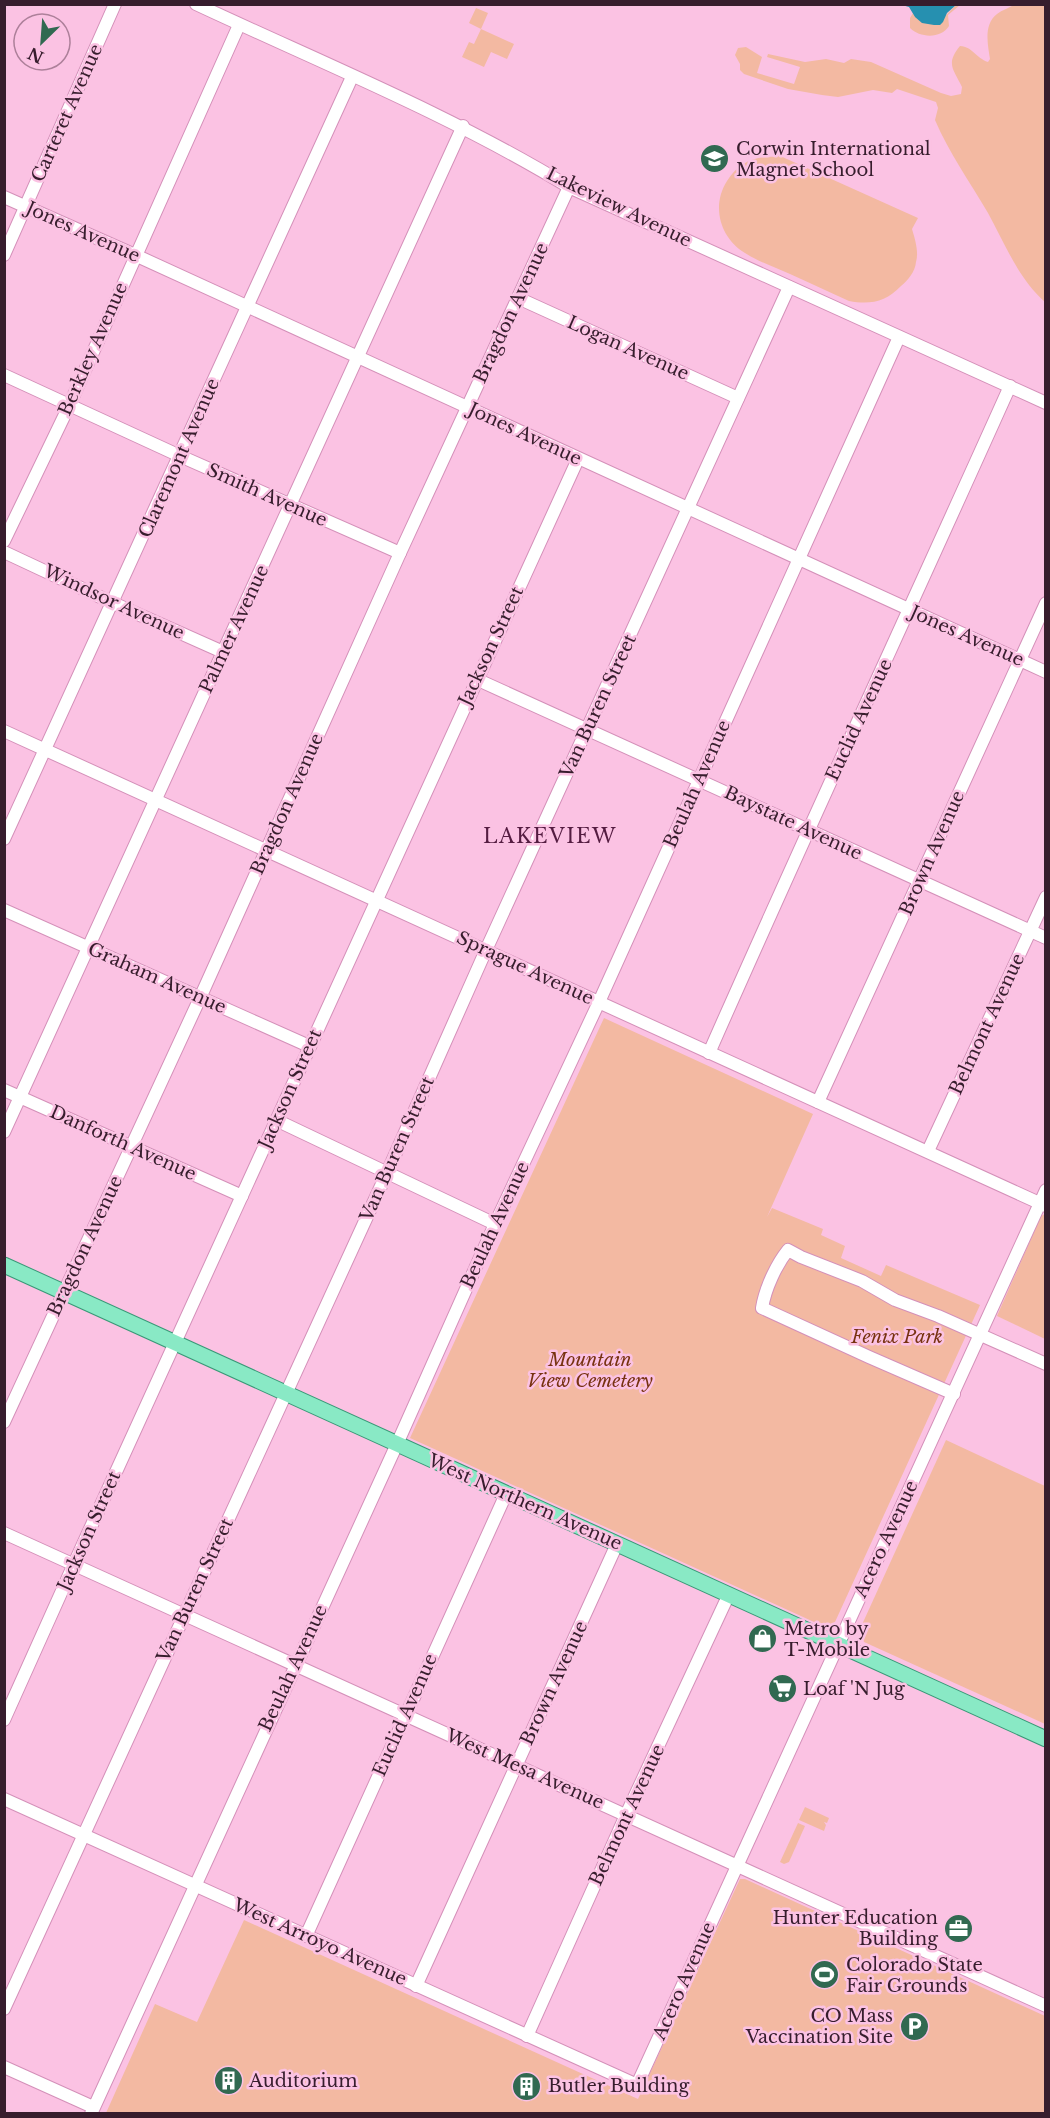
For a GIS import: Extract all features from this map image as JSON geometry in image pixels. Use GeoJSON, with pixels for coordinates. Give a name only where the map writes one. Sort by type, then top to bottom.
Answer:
{"type":"FeatureCollection","features":[{"type":"Feature","properties":{"kind":"main road","name":"West Northern Avenue"},"geometry":{"type":"LineString","coordinates":[[4,1265],[1046,1739]]}},
{"type":"Feature","properties":{"kind":"street","name":"Carteret Avenue"},"geometry":{"type":"LineString","coordinates":[[4,255],[115,4]]}},
{"type":"Feature","properties":{"kind":"street","name":"Lakeview Avenue"},"geometry":{"type":"LineString","coordinates":[[196,4],[463,126],[569,187],[1046,403]]}},
{"type":"Feature","properties":{"kind":"street","name":"Berkley Avenue"},"geometry":{"type":"LineString","coordinates":[[4,541],[69,406],[239,25]]}},
{"type":"Feature","properties":{"kind":"street","name":"Claremont Avenue"},"geometry":{"type":"LineString","coordinates":[[4,839],[352,77]]}},
{"type":"Feature","properties":{"kind":"street","name":"Palmer Avenue"},"geometry":{"type":"LineString","coordinates":[[4,1132],[463,126]]}},
{"type":"Feature","properties":{"kind":"street","name":"Bragdon Avenue"},"geometry":{"type":"LineString","coordinates":[[4,1422],[200,998],[400,553],[569,187]]}},
{"type":"Feature","properties":{"kind":"street","name":"Jones Avenue"},"geometry":{"type":"LineString","coordinates":[[4,197],[1046,672]]}},
{"type":"Feature","properties":{"kind":"street","name":"Van Buren Street"},"geometry":{"type":"LineString","coordinates":[[4,2009],[789,287]]}},
{"type":"Feature","properties":{"kind":"street","name":"Logan Avenue"},"geometry":{"type":"LineString","coordinates":[[518,298],[738,398]]}},
{"type":"Feature","properties":{"kind":"street","name":"Beulah Avenue"},"geometry":{"type":"LineString","coordinates":[[92,2110],[397,1444],[495,1224],[599,1002],[899,337]]}},
{"type":"Feature","properties":{"kind":"street","name":"Smith Avenue"},"geometry":{"type":"LineString","coordinates":[[4,375],[291,506],[400,553]]}},
{"type":"Feature","properties":{"kind":"street","name":"Euclid Avenue"},"geometry":{"type":"LineString","coordinates":[[709,1053],[807,831],[910,610],[1010,386]]}},
{"type":"Feature","properties":{"kind":"street","name":"Jackson Street"},"geometry":{"type":"LineString","coordinates":[[4,1720],[578,459]]}},
{"type":"Feature","properties":{"kind":"street","name":"Windsor Avenue"},"geometry":{"type":"LineString","coordinates":[[4,552],[223,652]]}},
{"type":"Feature","properties":{"kind":"street","name":"Brown Avenue"},"geometry":{"type":"LineString","coordinates":[[818,1102],[1046,603]]}},
{"type":"Feature","properties":{"kind":"street","name":"Baystate Avenue"},"geometry":{"type":"LineString","coordinates":[[476,679],[1046,938]]}},
{"type":"Feature","properties":{"kind":"street","name":"Sprague Avenue"},"geometry":{"type":"LineString","coordinates":[[4,731],[1042,1204]]}},
{"type":"Feature","properties":{"kind":"street","name":"Belmont Avenue"},"geometry":{"type":"LineString","coordinates":[[928,1152],[1046,897]]}},
{"type":"Feature","properties":{"kind":"street","name":"Graham Avenue"},"geometry":{"type":"LineString","coordinates":[[4,910],[309,1046]]}},
{"type":"Feature","properties":{"kind":"street","name":"Danforth Avenue"},"geometry":{"type":"LineString","coordinates":[[4,1090],[242,1196]]}},
{"type":"Feature","properties":{"kind":"street"},"geometry":{"type":"LineString","coordinates":[[276,1120],[495,1224]]}},
{"type":"Feature","properties":{"kind":"street","name":"Acero Avenue"},"geometry":{"type":"LineString","coordinates":[[637,2085],[736,1865],[1042,1204],[1046,1190]]}},
{"type":"Feature","properties":{"kind":"street"},"geometry":{"type":"LineString","coordinates":[[954,1394],[868,1358],[762,1308],[782,1258],[788,1250],[862,1281],[895,1300],[981,1334],[1046,1364]]}},
{"type":"Feature","properties":{"kind":"street","name":"Euclid Avenue"},"geometry":{"type":"LineString","coordinates":[[306,1936],[506,1494]]}},
{"type":"Feature","properties":{"kind":"street","name":"West Mesa Avenue"},"geometry":{"type":"LineString","coordinates":[[4,1533],[1046,2006]]}},
{"type":"Feature","properties":{"kind":"street","name":"Brown Avenue"},"geometry":{"type":"LineString","coordinates":[[416,1986],[617,1544]]}},
{"type":"Feature","properties":{"kind":"street","name":"Belmont Avenue"},"geometry":{"type":"LineString","coordinates":[[527,2036],[626,1815],[729,1594]]}},
{"type":"Feature","properties":{"kind":"street","name":"West Arroyo Avenue"},"geometry":{"type":"LineString","coordinates":[[4,1799],[637,2085]]}},
{"type":"Feature","properties":{"kind":"street"},"geometry":{"type":"LineString","coordinates":[[4,2067],[92,2110]]}},
{"type":"Feature","properties":{"kind":"green space"},"geometry":{"type":"Polygon","coordinates":[[[956,5],[960,5],[948,15],[949,26],[941,33],[930,36],[919,34],[910,28],[910,18],[913,13],[915,17],[945,16],[956,5]]]}},
{"type":"Feature","properties":{"kind":"green space"},"geometry":{"type":"Polygon","coordinates":[[[1014,5],[1045,5],[1045,302],[1035,293],[1020,271],[947,144],[935,120],[938,108],[936,102],[897,89],[892,93],[873,90],[838,97],[788,89],[744,74],[740,70],[740,64],[735,55],[738,48],[746,47],[762,57],[757,73],[794,84],[800,67],[767,57],[768,54],[805,62],[826,59],[844,63],[851,59],[871,62],[951,96],[961,94],[962,87],[952,67],[955,52],[960,46],[964,47],[988,62],[990,59],[988,29],[990,24],[997,14],[1014,5]]]}},
{"type":"Feature","properties":{"kind":"green space"},"geometry":{"type":"Polygon","coordinates":[[[476,8],[488,13],[481,29],[469,23],[476,8]]]}},
{"type":"Feature","properties":{"kind":"green space"},"geometry":{"type":"Polygon","coordinates":[[[481,29],[514,44],[507,59],[491,52],[484,67],[462,57],[469,42],[474,44],[481,29]]]}},
{"type":"Feature","properties":{"kind":"green space"},"geometry":{"type":"Polygon","coordinates":[[[778,155],[918,218],[912,229],[917,250],[913,272],[890,296],[864,303],[849,301],[756,259],[736,247],[729,239],[719,211],[722,191],[727,181],[742,165],[762,157],[777,157],[778,155]]]}},
{"type":"Feature","properties":{"kind":"green space","name":"Mountain View Cemetery"},"geometry":{"type":"Polygon","coordinates":[[[604,1018],[813,1114],[767,1217],[772,1208],[823,1229],[821,1235],[845,1246],[841,1258],[881,1276],[886,1265],[980,1305],[835,1622],[825,1627],[410,1438],[604,1018]]]}},
{"type":"Feature","properties":{"kind":"green space"},"geometry":{"type":"Polygon","coordinates":[[[1045,1214],[1045,1339],[997,1316],[1041,1216],[1045,1214]]]}},
{"type":"Feature","properties":{"kind":"green space"},"geometry":{"type":"Polygon","coordinates":[[[946,1440],[1045,1486],[1045,1724],[864,1642],[860,1629],[946,1440]]]}},
{"type":"Feature","properties":{"kind":"green space"},"geometry":{"type":"Polygon","coordinates":[[[805,1807],[829,1818],[827,1823],[824,1822],[826,1825],[824,1831],[799,1820],[805,1807]]]}},
{"type":"Feature","properties":{"kind":"green space"},"geometry":{"type":"Polygon","coordinates":[[[798,1823],[805,1826],[789,1862],[784,1864],[780,1862],[798,1823]]]}},
{"type":"Feature","properties":{"kind":"green space","name":"Colorado State Fair Grounds"},"geometry":{"type":"Polygon","coordinates":[[[740,1879],[745,1879],[1045,2016],[1045,2113],[106,2113],[155,2004],[197,2022],[244,1920],[638,2099],[740,1879]]]}},
{"type":"Feature","properties":{"kind":"water"},"geometry":{"type":"Polygon","coordinates":[[[902,5],[956,5],[947,13],[940,25],[934,25],[922,23],[909,7],[902,5]]]}},
{"type":"Feature","properties":{"kind":"place","name":"Corwin International Magnet School"},"geometry":{"type":"Point","coordinates":[715,159]}},
{"type":"Feature","properties":{"kind":"place","name":"Metro by T-Mobile"},"geometry":{"type":"Point","coordinates":[763,1639]}},
{"type":"Feature","properties":{"kind":"place","name":"Loaf 'N Jug"},"geometry":{"type":"Point","coordinates":[782,1689]}},
{"type":"Feature","properties":{"kind":"place","name":"Hunter Education Building"},"geometry":{"type":"Point","coordinates":[959,1928]}},
{"type":"Feature","properties":{"kind":"place","name":"Colorado State Fair Grounds"},"geometry":{"type":"Point","coordinates":[825,1975]}},
{"type":"Feature","properties":{"kind":"place","name":"CO Mass Vaccination Site"},"geometry":{"type":"Point","coordinates":[914,2026]}},
{"type":"Feature","properties":{"kind":"place","name":"Auditorium"},"geometry":{"type":"Point","coordinates":[228,2081]}},
{"type":"Feature","properties":{"kind":"place","name":"Butler Building"},"geometry":{"type":"Point","coordinates":[527,2086]}},
{"type":"Feature","properties":{"kind":"district","name":"LAKEVIEW"},"geometry":{"type":"Point","coordinates":[550,836]}},
{"type":"Feature","properties":{"kind":"park label","name":"Fenix Park"},"geometry":{"type":"Point","coordinates":[897,1337]}}]}
